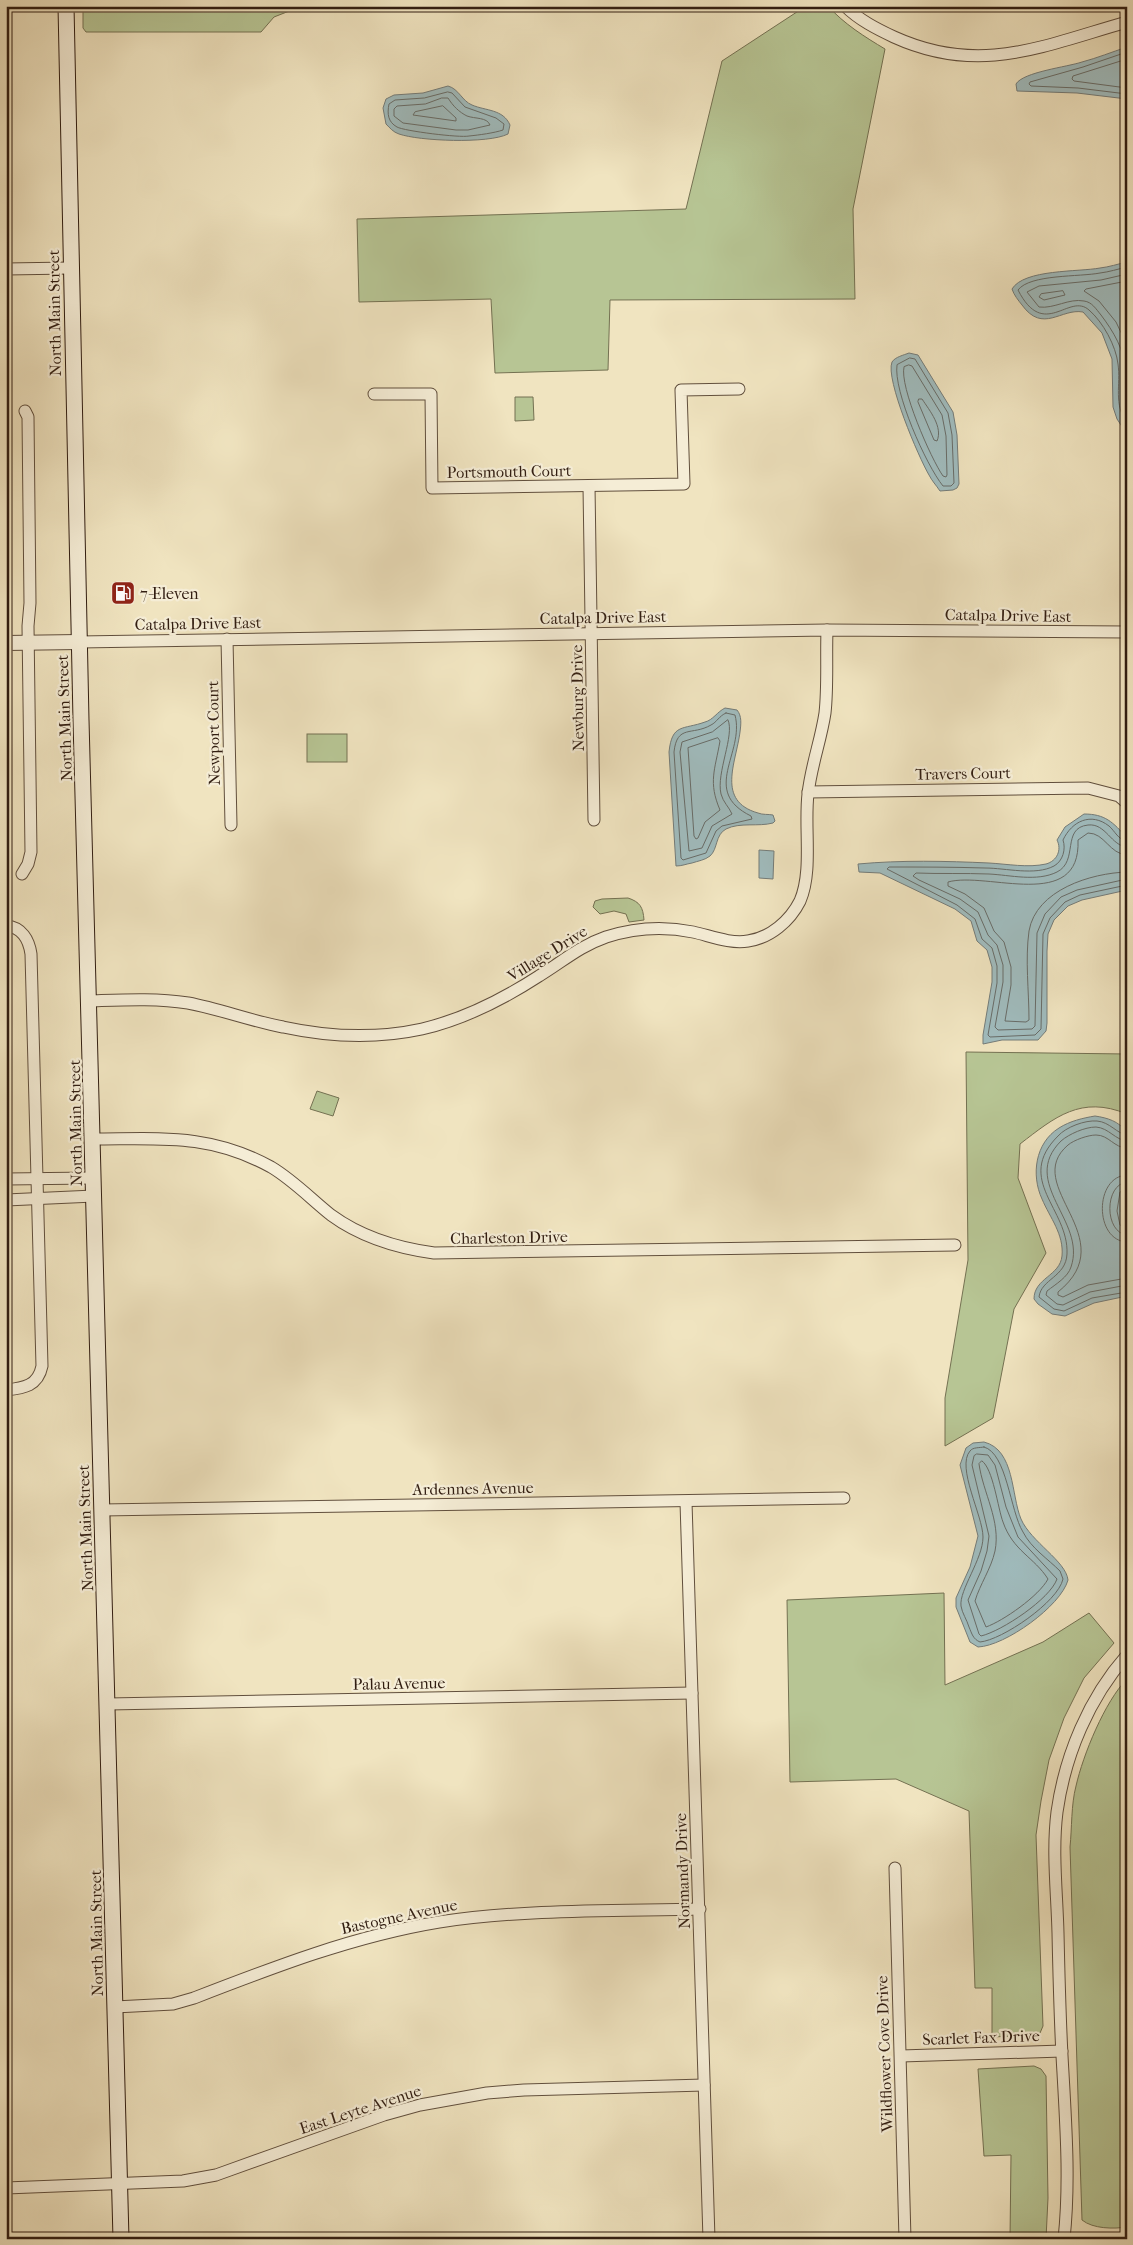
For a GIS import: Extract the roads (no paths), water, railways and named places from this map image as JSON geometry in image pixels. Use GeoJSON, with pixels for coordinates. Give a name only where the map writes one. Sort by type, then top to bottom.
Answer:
{"type":"FeatureCollection","features":[{"type":"Feature","properties":{"kind":"main road","name":"North Main Street"},"geometry":{"type":"LineString","coordinates":[[66,6],[79,642],[122,2239]]}},
{"type":"Feature","properties":{"kind":"street"},"geometry":{"type":"LineString","coordinates":[[846,6],[875,28],[905,42],[930,50],[982,57],[1019,53],[1127,22]]}},
{"type":"Feature","properties":{"kind":"street"},"geometry":{"type":"LineString","coordinates":[[6,269],[70,268]]}},
{"type":"Feature","properties":{"kind":"street"},"geometry":{"type":"LineString","coordinates":[[589,486],[684,484],[681,390],[739,389]]}},
{"type":"Feature","properties":{"kind":"street","name":"Portsmouth Court"},"geometry":{"type":"LineString","coordinates":[[374,394],[431,394],[432,488],[589,486]]}},
{"type":"Feature","properties":{"kind":"street"},"geometry":{"type":"LineString","coordinates":[[22,874],[28,864],[31,852],[28,642],[30,603],[28,417],[25,411]]}},
{"type":"Feature","properties":{"kind":"street","name":"Newburg Drive"},"geometry":{"type":"LineString","coordinates":[[589,486],[594,820]]}},
{"type":"Feature","properties":{"kind":"street","name":"Catalpa Drive East"},"geometry":{"type":"LineString","coordinates":[[79,642],[827,630],[1127,632]]}},
{"type":"Feature","properties":{"kind":"street","name":"Village Drive"},"geometry":{"type":"LineString","coordinates":[[89,1001],[133,999],[186,1003],[283,1027],[332,1035],[359,1036],[399,1033],[443,1024],[485,1008],[522,988],[578,949],[622,933],[664,929],[695,932],[738,942],[752,941],[768,935],[782,926],[792,915],[800,901],[806,872],[808,792],[825,714],[827,630]]}},
{"type":"Feature","properties":{"kind":"street","name":"Newport Court"},"geometry":{"type":"LineString","coordinates":[[228,639],[231,825]]}},
{"type":"Feature","properties":{"kind":"street"},"geometry":{"type":"LineString","coordinates":[[6,643],[79,642]]}},
{"type":"Feature","properties":{"kind":"street","name":"Travers Court"},"geometry":{"type":"LineString","coordinates":[[808,792],[1088,788],[1123,799]]}},
{"type":"Feature","properties":{"kind":"street"},"geometry":{"type":"LineString","coordinates":[[6,926],[18,930],[30,944],[31,954],[40,1373],[28,1387],[6,1390]]}},
{"type":"Feature","properties":{"kind":"street","name":"Charleston Drive"},"geometry":{"type":"LineString","coordinates":[[93,1139],[174,1138],[198,1140],[239,1153],[285,1176],[332,1215],[349,1226],[393,1245],[434,1254],[955,1245]]}},
{"type":"Feature","properties":{"kind":"street"},"geometry":{"type":"LineString","coordinates":[[6,1179],[93,1178]]}},
{"type":"Feature","properties":{"kind":"street"},"geometry":{"type":"LineString","coordinates":[[6,1200],[94,1196]]}},
{"type":"Feature","properties":{"kind":"street","name":"Ardennes Avenue"},"geometry":{"type":"LineString","coordinates":[[102,1510],[844,1498]]}},
{"type":"Feature","properties":{"kind":"street","name":"Normandy Drive"},"geometry":{"type":"LineString","coordinates":[[686,1502],[709,2239]]}},
{"type":"Feature","properties":{"kind":"street"},"geometry":{"type":"LineString","coordinates":[[1064,2239],[1068,2179],[1055,1845],[1057,1813],[1063,1782],[1082,1724],[1101,1689],[1127,1655]]}},
{"type":"Feature","properties":{"kind":"street","name":"Palau Avenue"},"geometry":{"type":"LineString","coordinates":[[108,1704],[692,1693]]}},
{"type":"Feature","properties":{"kind":"street","name":"Wildflower Cove Drive"},"geometry":{"type":"LineString","coordinates":[[895,1868],[905,2239]]}},
{"type":"Feature","properties":{"kind":"street","name":"Bastogne Avenue"},"geometry":{"type":"LineString","coordinates":[[115,2007],[180,2002],[323,1949],[438,1922],[502,1914],[700,1909]]}},
{"type":"Feature","properties":{"kind":"street","name":"Scarlet Fax Drive"},"geometry":{"type":"LineString","coordinates":[[901,2056],[1062,2051]]}},
{"type":"Feature","properties":{"kind":"street","name":"East Leyte Avenue"},"geometry":{"type":"LineString","coordinates":[[6,2188],[29,2185],[183,2181],[216,2175],[384,2115],[486,2093],[704,2084]]}},
{"type":"Feature","properties":{"kind":"water"},"geometry":{"type":"Polygon","coordinates":[[[1127,47],[1127,99],[1077,93],[1017,91],[1016,84],[1027,76],[1075,64],[1127,47]]]}},
{"type":"Feature","properties":{"kind":"water"},"geometry":{"type":"Polygon","coordinates":[[[448,86],[469,103],[503,116],[510,125],[508,134],[485,139],[437,140],[399,134],[386,124],[383,108],[386,99],[394,95],[423,93],[448,86]]]}},
{"type":"Feature","properties":{"kind":"water"},"geometry":{"type":"Polygon","coordinates":[[[1127,262],[1127,434],[1117,419],[1113,407],[1112,359],[1102,333],[1083,312],[1067,313],[1045,319],[1037,318],[1022,305],[1012,289],[1018,283],[1028,278],[1040,275],[1053,272],[1103,268],[1127,262]]]}},
{"type":"Feature","properties":{"kind":"water"},"geometry":{"type":"Polygon","coordinates":[[[909,353],[918,355],[953,412],[957,435],[959,484],[953,490],[940,491],[930,477],[911,436],[898,401],[891,371],[892,362],[897,357],[909,353]]]}},
{"type":"Feature","properties":{"kind":"water"},"geometry":{"type":"Polygon","coordinates":[[[725,708],[737,710],[741,723],[732,780],[737,800],[745,807],[758,813],[773,815],[775,821],[767,824],[737,826],[726,829],[718,838],[713,853],[710,856],[699,861],[676,866],[669,752],[673,736],[680,729],[708,721],[725,708]]]}},
{"type":"Feature","properties":{"kind":"water"},"geometry":{"type":"Polygon","coordinates":[[[1084,814],[1103,817],[1127,838],[1127,890],[1082,900],[1068,906],[1054,920],[1048,934],[1046,1031],[1038,1040],[1002,1040],[983,1044],[992,982],[992,967],[987,950],[977,941],[971,921],[955,909],[880,873],[859,872],[858,864],[923,861],[1025,866],[1046,864],[1050,863],[1058,855],[1057,840],[1065,827],[1084,814]]]}},
{"type":"Feature","properties":{"kind":"water"},"geometry":{"type":"Polygon","coordinates":[[[759,850],[774,851],[773,879],[759,878],[759,850]]]}},
{"type":"Feature","properties":{"kind":"water"},"geometry":{"type":"Polygon","coordinates":[[[1095,1116],[1120,1125],[1127,1132],[1127,1187],[1121,1211],[1127,1226],[1127,1296],[1094,1303],[1065,1316],[1052,1314],[1034,1299],[1038,1286],[1057,1268],[1062,1256],[1059,1233],[1039,1190],[1036,1170],[1037,1160],[1040,1151],[1051,1134],[1068,1123],[1095,1116]]]}},
{"type":"Feature","properties":{"kind":"water"},"geometry":{"type":"Polygon","coordinates":[[[984,1442],[994,1447],[1007,1464],[1021,1519],[1032,1536],[1055,1558],[1066,1573],[1068,1580],[1055,1601],[1030,1623],[1002,1640],[978,1647],[970,1642],[956,1607],[956,1598],[970,1567],[978,1536],[960,1465],[966,1448],[973,1443],[984,1442]]]}},
{"type":"Feature","properties":{"kind":"place","name":"7-Eleven"},"geometry":{"type":"Point","coordinates":[123,593]}}]}
